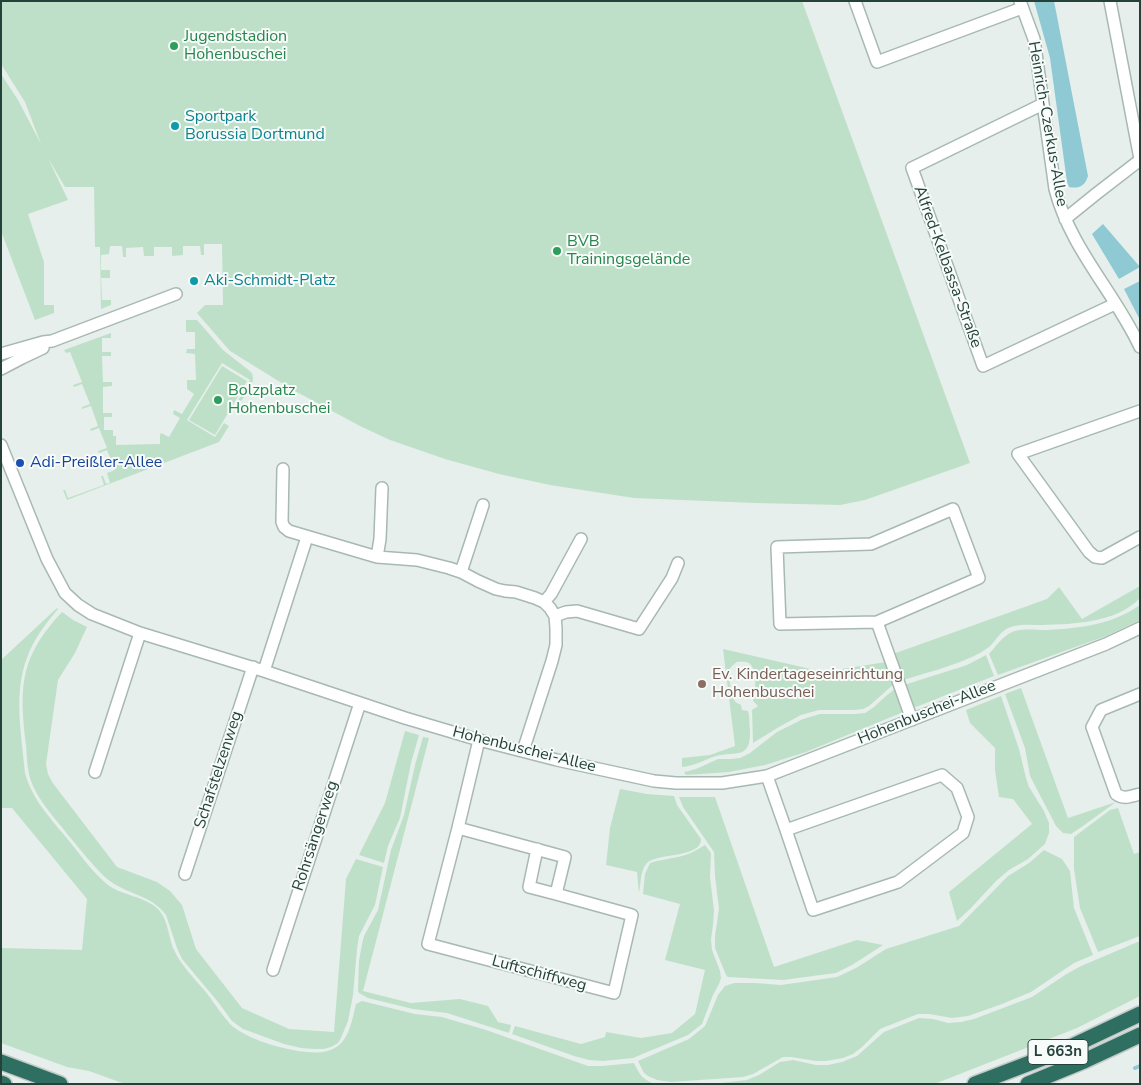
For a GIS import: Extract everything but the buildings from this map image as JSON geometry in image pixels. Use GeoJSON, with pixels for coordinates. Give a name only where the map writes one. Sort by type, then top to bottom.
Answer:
{"type":"FeatureCollection","features":[{"type":"Feature","properties":{"kind":"highway","name":"L 663n"},"geometry":{"type":"LineString","coordinates":[[975,1084],[1064,1050],[1140,1014]]}},
{"type":"Feature","properties":{"kind":"highway","name":"L 663n"},"geometry":{"type":"LineString","coordinates":[[1028,1084],[1140,1035]]}},
{"type":"Feature","properties":{"kind":"highway"},"geometry":{"type":"LineString","coordinates":[[1,1062],[60,1084]]}},
{"type":"Feature","properties":{"kind":"street"},"geometry":{"type":"LineString","coordinates":[[855,1],[877,62],[1021,5]]}},
{"type":"Feature","properties":{"kind":"street"},"geometry":{"type":"LineString","coordinates":[[1065,219],[1140,160],[1110,1]]}},
{"type":"Feature","properties":{"kind":"street","name":"Heinrich-Czerkus-Allee"},"geometry":{"type":"LineString","coordinates":[[1021,5],[1034,39],[1059,204],[1075,240],[1140,347]]}},
{"type":"Feature","properties":{"kind":"street","name":"Alfred-Kelbassa-Straße"},"geometry":{"type":"LineString","coordinates":[[1043,104],[912,168],[983,366],[1115,304]]}},
{"type":"Feature","properties":{"kind":"street"},"geometry":{"type":"LineString","coordinates":[[1,354],[52,341],[176,294]]}},
{"type":"Feature","properties":{"kind":"street"},"geometry":{"type":"LineString","coordinates":[[1,369],[46,347],[52,341]]}},
{"type":"Feature","properties":{"kind":"street"},"geometry":{"type":"LineString","coordinates":[[1140,411],[1018,454],[1089,552],[1095,557],[1102,558],[1140,537]]}},
{"type":"Feature","properties":{"kind":"street","name":"Hohenbuschei-Allee"},"geometry":{"type":"LineString","coordinates":[[1,444],[47,559],[65,593],[92,614],[140,633],[479,740],[599,770],[654,781],[722,783],[767,776],[1106,644],[1140,628]]}},
{"type":"Feature","properties":{"kind":"street"},"geometry":{"type":"LineString","coordinates":[[283,469],[282,522],[289,531],[377,557],[417,560],[449,568],[496,589],[526,594],[544,602],[550,608],[555,616],[556,645],[522,751]]}},
{"type":"Feature","properties":{"kind":"street"},"geometry":{"type":"LineString","coordinates":[[377,557],[380,538],[382,488]]}},
{"type":"Feature","properties":{"kind":"street"},"geometry":{"type":"LineString","coordinates":[[461,572],[483,505]]}},
{"type":"Feature","properties":{"kind":"street"},"geometry":{"type":"LineString","coordinates":[[953,509],[979,578],[877,622],[780,624],[778,547],[871,544],[953,509]]}},
{"type":"Feature","properties":{"kind":"street","name":"Schafstelzenweg"},"geometry":{"type":"LineString","coordinates":[[185,874],[258,669],[291,589],[307,537]]}},
{"type":"Feature","properties":{"kind":"street"},"geometry":{"type":"LineString","coordinates":[[544,602],[551,594],[582,538]]}},
{"type":"Feature","properties":{"kind":"street"},"geometry":{"type":"LineString","coordinates":[[555,616],[577,611],[639,629],[672,578],[678,563]]}},
{"type":"Feature","properties":{"kind":"street"},"geometry":{"type":"LineString","coordinates":[[877,622],[912,720]]}},
{"type":"Feature","properties":{"kind":"street"},"geometry":{"type":"LineString","coordinates":[[95,772],[140,633]]}},
{"type":"Feature","properties":{"kind":"street"},"geometry":{"type":"LineString","coordinates":[[1140,694],[1101,710],[1092,727],[1116,794],[1125,798],[1140,794]]}},
{"type":"Feature","properties":{"kind":"street","name":"Rohrsängerweg"},"geometry":{"type":"LineString","coordinates":[[273,970],[360,703]]}},
{"type":"Feature","properties":{"kind":"street","name":"Luftschiffweg"},"geometry":{"type":"LineString","coordinates":[[479,740],[428,944],[614,993],[632,915],[529,887],[537,849]]}},
{"type":"Feature","properties":{"kind":"street"},"geometry":{"type":"LineString","coordinates":[[767,776],[813,910],[898,882],[964,833],[968,817],[957,788],[942,775],[786,830]]}},
{"type":"Feature","properties":{"kind":"street"},"geometry":{"type":"LineString","coordinates":[[458,828],[566,857],[556,894]]}},
{"type":"Feature","properties":{"kind":"green space","name":"BVB Trainingsgelände"},"geometry":{"type":"Polygon","coordinates":[[[1,1],[802,1],[970,463],[865,500],[840,505],[634,498],[550,485],[499,474],[445,459],[390,440],[360,426],[293,390],[230,351],[197,313],[205,305],[223,305],[222,244],[204,244],[204,255],[201,255],[200,246],[183,246],[183,255],[172,256],[172,247],[154,247],[154,256],[144,256],[143,247],[126,248],[126,257],[123,257],[122,246],[110,246],[109,254],[101,255],[101,270],[110,270],[110,278],[101,278],[102,300],[111,300],[111,305],[101,309],[100,247],[95,247],[94,187],[65,187],[48,158],[68,200],[28,214],[44,262],[44,305],[54,305],[54,313],[35,320],[1,231],[1,74],[18,100],[41,144],[25,102],[1,64],[1,1]]]}},
{"type":"Feature","properties":{"kind":"green space"},"geometry":{"type":"Polygon","coordinates":[[[186,320],[197,320],[223,350],[251,372],[253,377],[251,387],[232,411],[250,380],[222,363],[187,420],[215,437],[224,423],[229,426],[219,442],[67,500],[63,490],[65,490],[68,498],[104,485],[101,476],[103,476],[106,484],[110,483],[107,473],[115,470],[107,450],[99,453],[98,451],[107,448],[99,428],[91,431],[90,429],[98,426],[91,406],[82,409],[82,407],[90,404],[82,384],[74,387],[73,385],[82,382],[70,352],[66,353],[64,350],[111,333],[111,338],[102,338],[102,352],[111,352],[111,356],[102,356],[103,382],[112,382],[112,386],[103,387],[103,413],[112,413],[112,417],[104,417],[104,430],[113,430],[113,436],[116,436],[116,445],[160,444],[161,433],[169,437],[180,418],[173,414],[174,410],[182,414],[194,394],[187,389],[187,380],[196,380],[195,354],[186,353],[187,349],[195,349],[195,332],[186,332],[186,320]]]}},
{"type":"Feature","properties":{"kind":"green space","name":"Bolzplatz Hohenbuschei"},"geometry":{"type":"Polygon","coordinates":[[[222,366],[247,381],[215,435],[189,420],[222,366]]]}},
{"type":"Feature","properties":{"kind":"green space"},"geometry":{"type":"Polygon","coordinates":[[[1140,586],[1140,598],[1119,613],[1081,623],[1010,627],[1003,631],[989,647],[972,657],[947,667],[903,680],[893,654],[1047,599],[1059,587],[1082,619],[1140,586]]]}},
{"type":"Feature","properties":{"kind":"green space"},"geometry":{"type":"Polygon","coordinates":[[[1140,605],[1140,620],[1106,636],[998,675],[989,654],[1005,636],[1012,632],[1059,629],[1095,624],[1118,617],[1140,605]]]}},
{"type":"Feature","properties":{"kind":"green space"},"geometry":{"type":"Polygon","coordinates":[[[57,608],[40,632],[30,651],[20,686],[21,730],[25,773],[28,783],[44,810],[88,865],[108,885],[120,892],[141,899],[159,910],[165,919],[178,957],[223,1016],[237,1030],[267,1043],[298,1051],[320,1052],[330,1050],[343,1041],[351,1025],[356,1004],[362,1001],[415,1014],[442,1017],[486,1030],[588,1066],[634,1063],[642,1076],[655,1084],[125,1084],[89,1071],[67,1067],[1,1043],[1,948],[82,950],[87,899],[12,808],[1,808],[1,660],[57,608]]]}},
{"type":"Feature","properties":{"kind":"green space"},"geometry":{"type":"Polygon","coordinates":[[[62,612],[87,627],[75,653],[58,680],[46,764],[48,774],[52,782],[117,867],[157,882],[170,891],[182,905],[196,949],[242,1008],[289,1029],[334,1032],[346,879],[356,859],[383,867],[375,905],[359,936],[353,995],[348,1021],[338,1043],[324,1049],[301,1048],[243,1029],[232,1021],[182,959],[166,915],[160,908],[106,878],[40,799],[28,771],[23,689],[30,658],[48,628],[62,612]]]}},
{"type":"Feature","properties":{"kind":"green space"},"geometry":{"type":"Polygon","coordinates":[[[723,649],[837,675],[842,669],[886,662],[894,684],[863,709],[819,710],[801,715],[753,743],[752,710],[758,706],[753,701],[755,676],[749,663],[737,662],[732,666],[729,674],[731,690],[734,700],[741,705],[742,710],[748,711],[750,740],[748,746],[741,752],[716,756],[682,767],[682,758],[710,755],[735,746],[723,649]]]}},
{"type":"Feature","properties":{"kind":"green space"},"geometry":{"type":"Polygon","coordinates":[[[986,655],[994,676],[916,707],[913,706],[904,685],[967,665],[986,655]]]}},
{"type":"Feature","properties":{"kind":"green space"},"geometry":{"type":"Polygon","coordinates":[[[896,688],[904,709],[901,713],[806,752],[765,765],[729,772],[686,775],[684,772],[718,759],[740,758],[750,753],[777,732],[803,719],[820,714],[865,713],[896,688]]]}},
{"type":"Feature","properties":{"kind":"green space"},"geometry":{"type":"Polygon","coordinates":[[[1021,688],[1068,818],[1116,802],[1071,834],[1063,833],[1056,826],[1030,776],[1025,748],[1005,694],[1021,688]]]}},
{"type":"Feature","properties":{"kind":"green space"},"geometry":{"type":"Polygon","coordinates":[[[1001,696],[1019,749],[1029,787],[1044,811],[1049,823],[1049,833],[1045,844],[1028,859],[1009,870],[996,881],[957,921],[949,892],[1032,824],[1013,799],[999,797],[995,770],[995,748],[970,723],[966,710],[1001,696]]]}},
{"type":"Feature","properties":{"kind":"green space"},"geometry":{"type":"Polygon","coordinates":[[[405,731],[419,735],[411,763],[400,818],[388,846],[384,863],[359,855],[385,803],[405,731]]]}},
{"type":"Feature","properties":{"kind":"green space"},"geometry":{"type":"Polygon","coordinates":[[[423,737],[429,738],[363,991],[411,1003],[460,999],[488,1006],[498,1022],[511,1025],[509,1033],[447,1013],[413,1009],[368,998],[358,991],[359,961],[364,936],[378,910],[391,850],[404,815],[423,737]]]}},
{"type":"Feature","properties":{"kind":"green space"},"geometry":{"type":"Polygon","coordinates":[[[620,789],[674,796],[677,805],[701,839],[699,845],[694,849],[647,863],[642,873],[639,893],[637,872],[606,865],[610,828],[620,789]]]}},
{"type":"Feature","properties":{"kind":"green space"},"geometry":{"type":"Polygon","coordinates":[[[679,797],[715,797],[774,967],[857,940],[883,945],[836,973],[783,980],[728,977],[715,948],[719,909],[714,852],[683,807],[679,797]]]}},
{"type":"Feature","properties":{"kind":"green space"},"geometry":{"type":"Polygon","coordinates":[[[1118,808],[1134,854],[1140,852],[1140,936],[1098,952],[1080,908],[1074,869],[1074,837],[1110,810],[1118,808]]]}},
{"type":"Feature","properties":{"kind":"green space"},"geometry":{"type":"Polygon","coordinates":[[[705,845],[711,853],[710,877],[714,911],[711,939],[712,950],[721,978],[702,1024],[688,1035],[633,1058],[603,1061],[574,1056],[512,1034],[515,1026],[581,1044],[605,1037],[606,1032],[641,1038],[672,1033],[695,1014],[705,970],[665,960],[680,904],[643,894],[645,874],[650,863],[685,855],[705,845]]]}},
{"type":"Feature","properties":{"kind":"green space"},"geometry":{"type":"Polygon","coordinates":[[[1044,850],[1062,859],[1070,871],[1074,908],[1093,955],[1074,963],[1031,992],[968,1016],[952,1018],[918,1014],[880,1029],[862,1047],[853,1054],[843,1058],[816,1061],[783,1057],[753,1074],[743,1077],[671,1082],[657,1080],[644,1073],[638,1061],[689,1039],[705,1026],[718,995],[725,986],[734,983],[781,985],[837,977],[856,968],[886,949],[959,926],[1008,876],[1029,863],[1044,850]]]}},
{"type":"Feature","properties":{"kind":"green space"},"geometry":{"type":"Polygon","coordinates":[[[1140,941],[1140,996],[1077,1028],[934,1084],[712,1084],[747,1080],[780,1062],[793,1060],[816,1065],[828,1065],[842,1062],[857,1056],[884,1032],[919,1018],[948,1023],[974,1019],[1032,997],[1081,966],[1140,941]]]}},
{"type":"Feature","properties":{"kind":"water"},"geometry":{"type":"Polygon","coordinates":[[[1034,1],[1054,1],[1088,176],[1083,184],[1076,188],[1069,187],[1067,182],[1050,58],[1034,1]]]}},
{"type":"Feature","properties":{"kind":"water"},"geometry":{"type":"Polygon","coordinates":[[[1103,224],[1140,267],[1119,279],[1092,234],[1103,224]]]}},
{"type":"Feature","properties":{"kind":"water"},"geometry":{"type":"Polygon","coordinates":[[[1140,281],[1140,320],[1124,289],[1140,281]]]}},
{"type":"Feature","properties":{"kind":"waterway"},"geometry":{"type":"LineString","coordinates":[[1135,1068],[1140,1066]]}},
{"type":"Feature","properties":{"kind":"place","name":"Jugendstadion Hohenbuschei"},"geometry":{"type":"Point","coordinates":[174,46]}},
{"type":"Feature","properties":{"kind":"place","name":"Sportpark Borussia Dortmund"},"geometry":{"type":"Point","coordinates":[175,126]}},
{"type":"Feature","properties":{"kind":"place","name":"BVB Trainingsgelände"},"geometry":{"type":"Point","coordinates":[557,251]}},
{"type":"Feature","properties":{"kind":"place","name":"Aki-Schmidt-Platz"},"geometry":{"type":"Point","coordinates":[194,281]}},
{"type":"Feature","properties":{"kind":"place","name":"Bolzplatz Hohenbuschei"},"geometry":{"type":"Point","coordinates":[218,400]}},
{"type":"Feature","properties":{"kind":"place","name":"Adi-Preißler-Allee"},"geometry":{"type":"Point","coordinates":[20,463]}},
{"type":"Feature","properties":{"kind":"place","name":"Ev. Kindertageseinrichtung Hohenbuschei"},"geometry":{"type":"Point","coordinates":[702,684]}}]}
